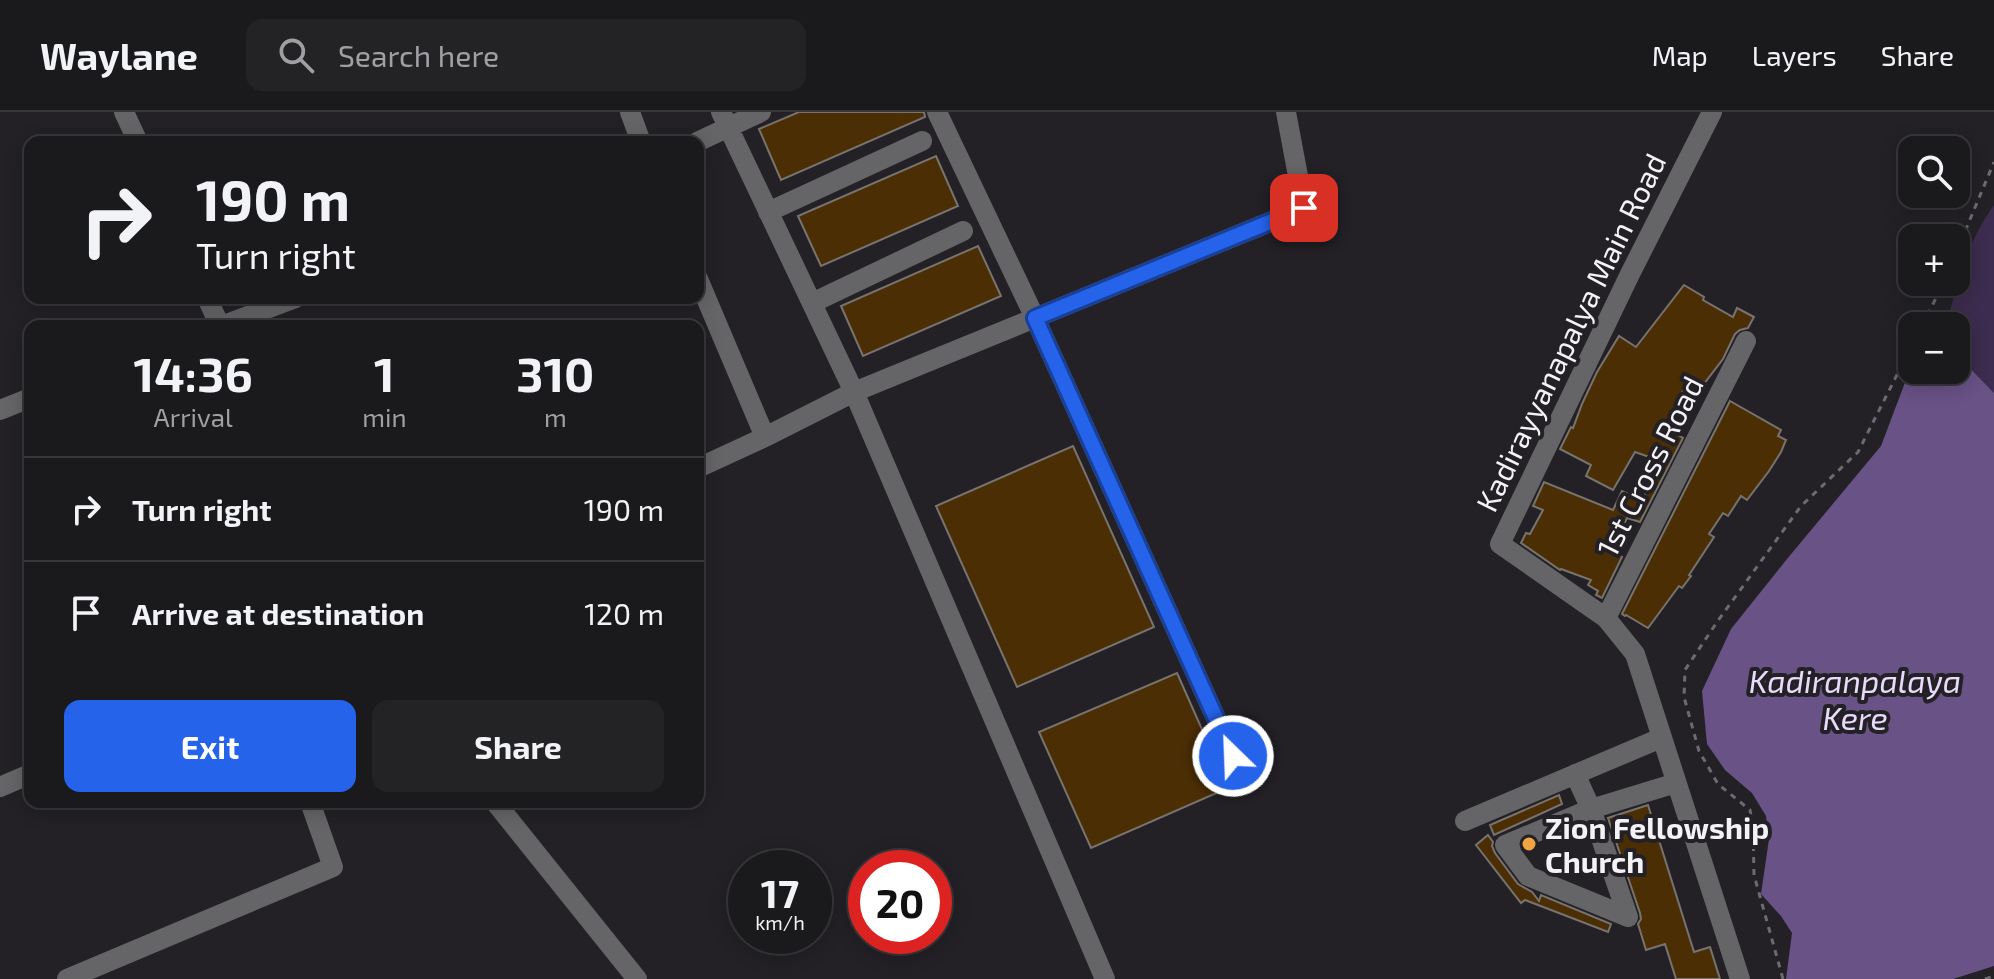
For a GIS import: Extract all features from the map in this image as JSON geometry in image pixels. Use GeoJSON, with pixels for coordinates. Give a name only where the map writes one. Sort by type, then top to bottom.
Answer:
{"type":"FeatureCollection","features":[{"type":"Feature","properties":{"kind":"street"},"geometry":{"type":"LineString","coordinates":[[124,112],[135,136]]}},
{"type":"Feature","properties":{"kind":"street"},"geometry":{"type":"LineString","coordinates":[[630,112],[639,136]]}},
{"type":"Feature","properties":{"kind":"street"},"geometry":{"type":"LineString","coordinates":[[704,136],[725,120],[761,112]]}},
{"type":"Feature","properties":{"kind":"street"},"geometry":{"type":"LineString","coordinates":[[937,112],[1035,318],[1233,756]]}},
{"type":"Feature","properties":{"kind":"street"},"geometry":{"type":"LineString","coordinates":[[704,465],[854,392],[1304,208],[1286,112]]}},
{"type":"Feature","properties":{"kind":"street","name":"Kadirayyanapalya Main Road"},"geometry":{"type":"LineString","coordinates":[[1712,112],[1500,544],[1606,618],[1635,654],[1740,979]]}},
{"type":"Feature","properties":{"kind":"street"},"geometry":{"type":"LineString","coordinates":[[725,120],[854,392],[1105,979]]}},
{"type":"Feature","properties":{"kind":"street"},"geometry":{"type":"LineString","coordinates":[[768,212],[922,141]]}},
{"type":"Feature","properties":{"kind":"street"},"geometry":{"type":"LineString","coordinates":[[812,303],[963,231]]}},
{"type":"Feature","properties":{"kind":"street"},"geometry":{"type":"LineString","coordinates":[[704,293],[765,437]]}},
{"type":"Feature","properties":{"kind":"street"},"geometry":{"type":"LineString","coordinates":[[236,320],[280,304]]}},
{"type":"Feature","properties":{"kind":"street","name":"1st Cross Road"},"geometry":{"type":"LineString","coordinates":[[1606,618],[1746,341]]}},
{"type":"Feature","properties":{"kind":"street"},"geometry":{"type":"LineString","coordinates":[[0,410],[24,400]]}},
{"type":"Feature","properties":{"kind":"street"},"geometry":{"type":"LineString","coordinates":[[1465,821],[1661,738]]}},
{"type":"Feature","properties":{"kind":"street"},"geometry":{"type":"LineString","coordinates":[[1575,774],[1591,809],[1628,917],[1528,876],[1505,845],[1591,809],[1676,783]]}},
{"type":"Feature","properties":{"kind":"street"},"geometry":{"type":"LineString","coordinates":[[0,787],[24,777]]}},
{"type":"Feature","properties":{"kind":"street"},"geometry":{"type":"LineString","coordinates":[[67,979],[333,867],[312,808]]}},
{"type":"Feature","properties":{"kind":"street"},"geometry":{"type":"LineString","coordinates":[[500,808],[637,979]]}},
{"type":"Feature","properties":{"kind":"path"},"geometry":{"type":"LineString","coordinates":[[1968,224],[1994,162]]}},
{"type":"Feature","properties":{"kind":"path"},"geometry":{"type":"LineString","coordinates":[[1783,979],[1754,875],[1750,810],[1718,784],[1699,751],[1684,697],[1685,670],[1801,506],[1858,452],[1898,373]]}},
{"type":"Feature","properties":{"kind":"path"},"geometry":{"type":"LineString","coordinates":[[1985,979],[1994,976]]}},
{"type":"Feature","properties":{"kind":"shaded area"},"geometry":{"type":"Polygon","coordinates":[[[1994,205],[1994,393],[1970,368],[1970,312],[1950,312],[1954,296],[1970,296],[1970,248],[1994,205]]]}},
{"type":"Feature","properties":{"kind":"water","name":"Kadiranpalaya Kere"},"geometry":{"type":"Polygon","coordinates":[[[1970,368],[1994,393],[1994,966],[1953,979],[1786,979],[1792,933],[1761,894],[1769,839],[1766,816],[1752,793],[1725,770],[1707,744],[1702,691],[1731,629],[1881,446],[1904,384],[1970,384],[1970,368]]]}},
{"type":"Feature","properties":{"kind":"building"},"geometry":{"type":"Polygon","coordinates":[[[799,112],[924,112],[925,117],[781,180],[759,129],[799,112]]]}},
{"type":"Feature","properties":{"kind":"building"},"geometry":{"type":"Polygon","coordinates":[[[936,156],[958,206],[821,266],[798,216],[936,156]]]}},
{"type":"Feature","properties":{"kind":"building"},"geometry":{"type":"Polygon","coordinates":[[[978,246],[1001,296],[863,356],[841,306],[978,246]]]}},
{"type":"Feature","properties":{"kind":"building"},"geometry":{"type":"Polygon","coordinates":[[[1684,285],[1733,317],[1737,308],[1754,317],[1748,328],[1735,334],[1723,359],[1703,385],[1687,380],[1672,419],[1683,424],[1678,435],[1683,438],[1640,522],[1627,518],[1611,551],[1622,557],[1602,598],[1596,595],[1598,591],[1588,585],[1591,580],[1560,570],[1521,543],[1526,533],[1530,534],[1543,510],[1533,506],[1544,482],[1613,510],[1622,491],[1642,500],[1654,477],[1658,460],[1635,452],[1613,490],[1586,476],[1591,465],[1560,449],[1573,428],[1597,372],[1619,336],[1636,347],[1684,285]]]}},
{"type":"Feature","properties":{"kind":"building"},"geometry":{"type":"Polygon","coordinates":[[[1730,401],[1781,430],[1778,436],[1786,440],[1769,471],[1747,500],[1741,496],[1728,516],[1723,513],[1709,534],[1714,537],[1691,576],[1682,588],[1679,586],[1648,628],[1622,614],[1730,401]]]}},
{"type":"Feature","properties":{"kind":"building"},"geometry":{"type":"Polygon","coordinates":[[[1073,446],[1154,627],[1017,687],[936,506],[1073,446]]]}},
{"type":"Feature","properties":{"kind":"building"},"geometry":{"type":"Polygon","coordinates":[[[1177,673],[1228,788],[1091,848],[1039,732],[1177,673]]]}},
{"type":"Feature","properties":{"kind":"building"},"geometry":{"type":"Polygon","coordinates":[[[1559,795],[1562,804],[1494,835],[1490,825],[1559,795]]]}},
{"type":"Feature","properties":{"kind":"building"},"geometry":{"type":"Polygon","coordinates":[[[1648,805],[1694,952],[1710,947],[1720,979],[1676,979],[1665,944],[1646,950],[1638,924],[1640,913],[1608,818],[1648,805]]]}},
{"type":"Feature","properties":{"kind":"building"},"geometry":{"type":"Polygon","coordinates":[[[1488,835],[1495,853],[1518,884],[1532,892],[1539,901],[1541,895],[1611,924],[1608,932],[1525,900],[1521,903],[1476,845],[1488,835]]]}},
{"type":"Feature","properties":{"kind":"place","name":"Zion Fellowship Church"},"geometry":{"type":"Point","coordinates":[1529,844]}},
{"type":"Feature","properties":{"kind":"route"},"geometry":{"type":"LineString","coordinates":[[1233,756],[1035,318],[1304,208]]}}]}
